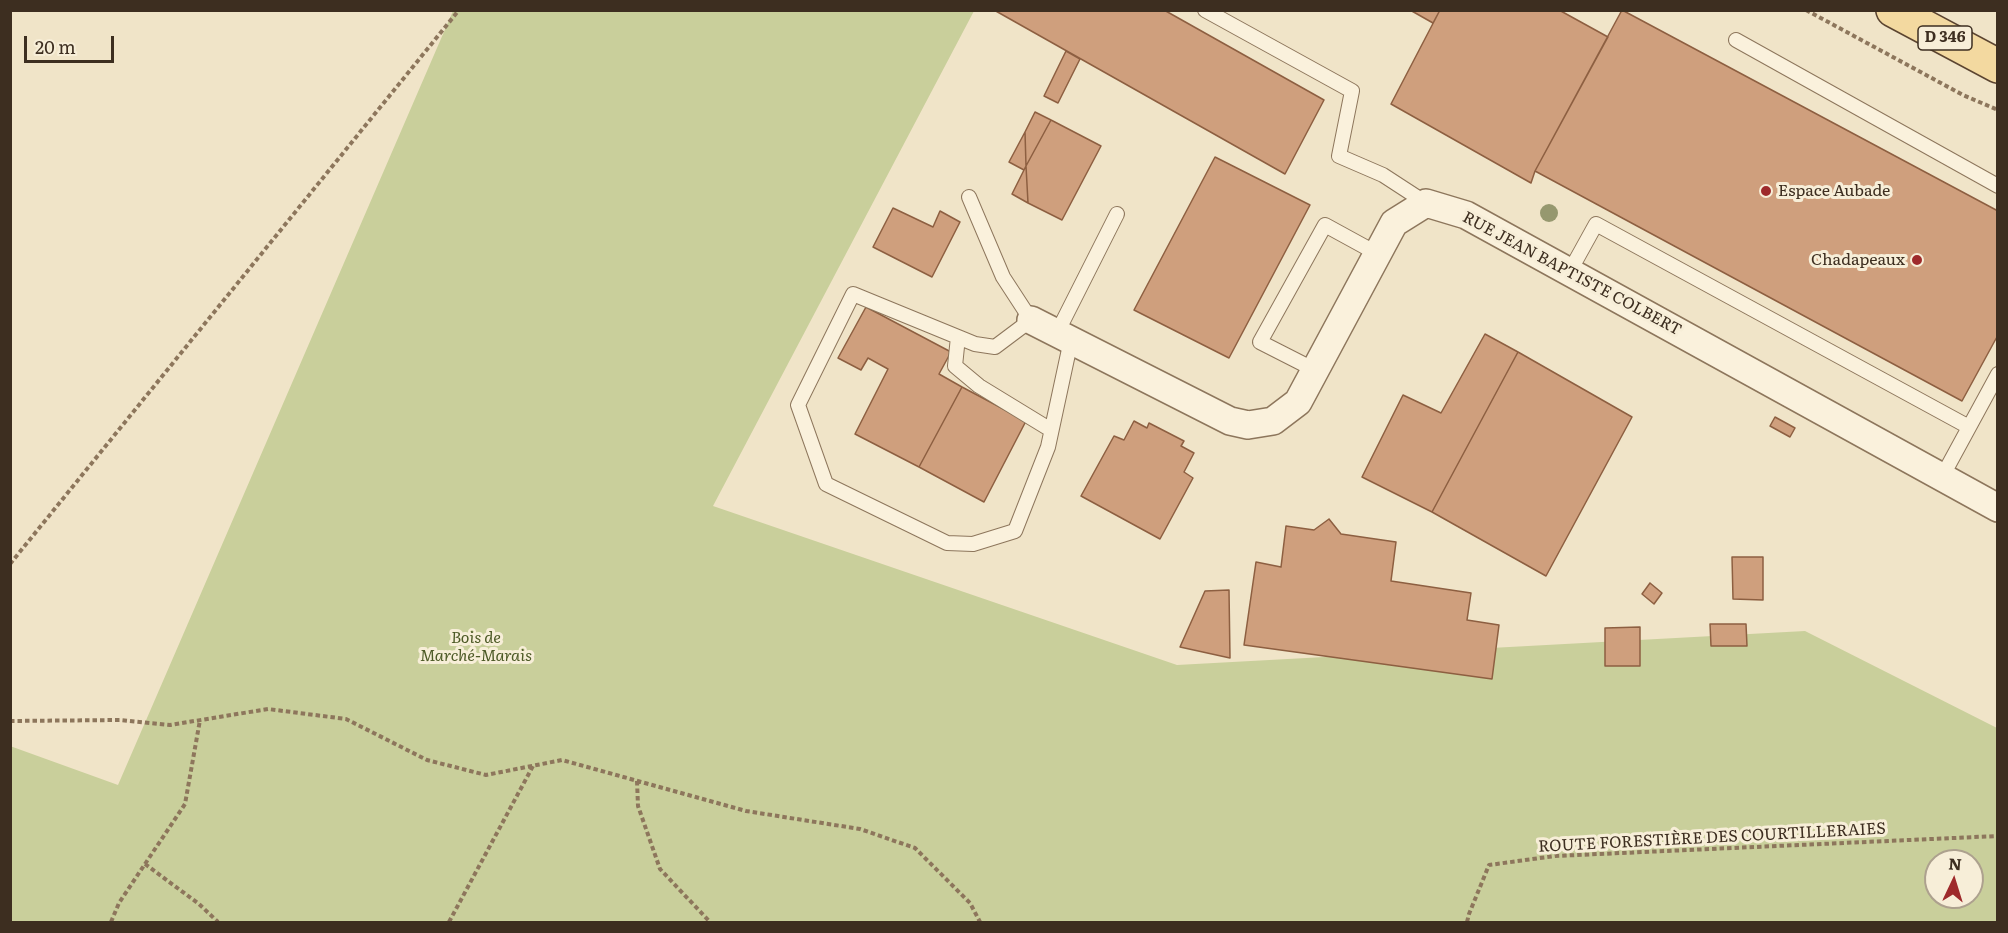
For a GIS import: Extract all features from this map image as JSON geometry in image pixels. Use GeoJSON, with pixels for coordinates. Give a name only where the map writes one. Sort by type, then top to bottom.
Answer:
{"type":"FeatureCollection","features":[{"type":"Feature","properties":{"kind":"main road","name":"D 346"},"geometry":{"type":"LineString","coordinates":[[1893,10],[1998,66]]}},
{"type":"Feature","properties":{"kind":"street"},"geometry":{"type":"LineString","coordinates":[[1031,320],[1230,421],[1248,425],[1273,422],[1298,402],[1394,223],[1426,204]]}},
{"type":"Feature","properties":{"kind":"street","name":"RUE JEAN BAPTISTE COLBERT"},"geometry":{"type":"LineString","coordinates":[[1426,204],[1466,215],[1998,508]]}},
{"type":"Feature","properties":{"kind":"lane"},"geometry":{"type":"LineString","coordinates":[[1205,10],[1352,90],[1339,156],[1383,175],[1426,204]]}},
{"type":"Feature","properties":{"kind":"lane"},"geometry":{"type":"LineString","coordinates":[[1736,40],[1998,186]]}},
{"type":"Feature","properties":{"kind":"lane"},"geometry":{"type":"LineString","coordinates":[[969,197],[1003,277],[1031,320],[996,347],[975,344],[853,294],[798,405],[826,484],[947,543],[973,544],[1015,531],[1048,447],[1064,337],[1118,214]]}},
{"type":"Feature","properties":{"kind":"lane"},"geometry":{"type":"LineString","coordinates":[[1570,271],[1596,224],[1969,427]]}},
{"type":"Feature","properties":{"kind":"lane"},"geometry":{"type":"LineString","coordinates":[[1315,370],[1260,342],[1325,225],[1378,254]]}},
{"type":"Feature","properties":{"kind":"lane"},"geometry":{"type":"LineString","coordinates":[[958,337],[955,366],[979,386],[1051,430]]}},
{"type":"Feature","properties":{"kind":"lane"},"geometry":{"type":"LineString","coordinates":[[1942,477],[1998,374]]}},
{"type":"Feature","properties":{"kind":"path"},"geometry":{"type":"LineString","coordinates":[[10,564],[459,10]]}},
{"type":"Feature","properties":{"kind":"path"},"geometry":{"type":"LineString","coordinates":[[1806,10],[1964,96],[1998,110]]}},
{"type":"Feature","properties":{"kind":"path"},"geometry":{"type":"LineString","coordinates":[[10,721],[120,720],[170,725],[268,709],[346,719],[427,760],[486,775],[562,760],[746,811],[860,829],[915,848],[970,903],[980,922]]}},
{"type":"Feature","properties":{"kind":"path"},"geometry":{"type":"LineString","coordinates":[[111,922],[119,903],[185,804],[200,720]]}},
{"type":"Feature","properties":{"kind":"path"},"geometry":{"type":"LineString","coordinates":[[449,922],[533,765]]}},
{"type":"Feature","properties":{"kind":"path"},"geometry":{"type":"LineString","coordinates":[[637,781],[638,806],[660,869],[710,922]]}},
{"type":"Feature","properties":{"kind":"path","name":"ROUTE FORESTIÈRE DES COURTILLERAIES"},"geometry":{"type":"LineString","coordinates":[[1467,922],[1468,914],[1489,865],[1555,856],[1998,836]]}},
{"type":"Feature","properties":{"kind":"path"},"geometry":{"type":"LineString","coordinates":[[145,864],[199,904],[218,922]]}},
{"type":"Feature","properties":{"kind":"green space","name":"Bois de Marché-Marais"},"geometry":{"type":"Polygon","coordinates":[[[453,11],[974,11],[713,506],[1177,665],[1805,631],[1997,728],[1997,922],[11,922],[10,746],[118,785],[453,11]]]}},
{"type":"Feature","properties":{"kind":"building"},"geometry":{"type":"Polygon","coordinates":[[[994,10],[1164,10],[1324,100],[1285,174],[994,10]]]}},
{"type":"Feature","properties":{"kind":"building"},"geometry":{"type":"Polygon","coordinates":[[[1410,10],[1440,10],[1433,23],[1410,10]]]}},
{"type":"Feature","properties":{"kind":"building"},"geometry":{"type":"Polygon","coordinates":[[[1440,10],[1559,10],[1608,37],[1535,171],[1531,183],[1391,104],[1440,10]]]}},
{"type":"Feature","properties":{"kind":"building","name":"Espace Aubade"},"geometry":{"type":"Polygon","coordinates":[[[1622,10],[1998,211],[1998,335],[1962,401],[1535,171],[1622,10]]]}},
{"type":"Feature","properties":{"kind":"building"},"geometry":{"type":"Polygon","coordinates":[[[1066,51],[1080,59],[1058,103],[1044,96],[1066,51]]]}},
{"type":"Feature","properties":{"kind":"building"},"geometry":{"type":"Polygon","coordinates":[[[1035,112],[1051,120],[1026,166],[1025,132],[1035,112]]]}},
{"type":"Feature","properties":{"kind":"building"},"geometry":{"type":"Polygon","coordinates":[[[1051,120],[1101,146],[1062,220],[1028,203],[1026,166],[1051,120]]]}},
{"type":"Feature","properties":{"kind":"building"},"geometry":{"type":"Polygon","coordinates":[[[1025,132],[1026,166],[1024,170],[1009,162],[1025,132]]]}},
{"type":"Feature","properties":{"kind":"building"},"geometry":{"type":"Polygon","coordinates":[[[1215,157],[1310,205],[1229,358],[1134,310],[1215,157]]]}},
{"type":"Feature","properties":{"kind":"building"},"geometry":{"type":"Polygon","coordinates":[[[1026,166],[1028,203],[1012,194],[1026,166]]]}},
{"type":"Feature","properties":{"kind":"building"},"geometry":{"type":"Polygon","coordinates":[[[893,208],[933,227],[940,211],[960,222],[932,277],[873,247],[893,208]]]}},
{"type":"Feature","properties":{"kind":"building"},"geometry":{"type":"Polygon","coordinates":[[[866,307],[951,352],[939,374],[962,387],[919,467],[855,434],[888,369],[868,358],[861,370],[838,358],[866,307]]]}},
{"type":"Feature","properties":{"kind":"building"},"geometry":{"type":"Polygon","coordinates":[[[1485,334],[1518,352],[1432,512],[1362,477],[1403,395],[1441,413],[1485,334]]]}},
{"type":"Feature","properties":{"kind":"building"},"geometry":{"type":"Polygon","coordinates":[[[1518,352],[1632,417],[1546,576],[1432,512],[1518,352]]]}},
{"type":"Feature","properties":{"kind":"building"},"geometry":{"type":"Polygon","coordinates":[[[962,387],[1026,421],[984,502],[919,467],[962,387]]]}},
{"type":"Feature","properties":{"kind":"building"},"geometry":{"type":"Polygon","coordinates":[[[1775,417],[1795,428],[1790,437],[1770,426],[1775,417]]]}},
{"type":"Feature","properties":{"kind":"building"},"geometry":{"type":"Polygon","coordinates":[[[1134,421],[1147,428],[1149,423],[1184,441],[1181,446],[1194,453],[1184,472],[1193,478],[1160,539],[1081,496],[1114,436],[1124,440],[1134,421]]]}},
{"type":"Feature","properties":{"kind":"building"},"geometry":{"type":"Polygon","coordinates":[[[1329,519],[1341,534],[1396,542],[1391,581],[1471,593],[1467,620],[1499,625],[1492,679],[1244,645],[1256,562],[1281,567],[1286,526],[1314,530],[1329,519]]]}},
{"type":"Feature","properties":{"kind":"building"},"geometry":{"type":"Polygon","coordinates":[[[1732,557],[1763,557],[1763,600],[1733,599],[1732,557]]]}},
{"type":"Feature","properties":{"kind":"building"},"geometry":{"type":"Polygon","coordinates":[[[1650,583],[1662,593],[1654,604],[1642,594],[1650,583]]]}},
{"type":"Feature","properties":{"kind":"building"},"geometry":{"type":"Polygon","coordinates":[[[1229,590],[1230,658],[1180,647],[1205,591],[1229,590]]]}},
{"type":"Feature","properties":{"kind":"building"},"geometry":{"type":"Polygon","coordinates":[[[1710,624],[1746,624],[1747,646],[1711,646],[1710,624]]]}},
{"type":"Feature","properties":{"kind":"building"},"geometry":{"type":"Polygon","coordinates":[[[1640,627],[1640,666],[1605,666],[1605,628],[1640,627]]]}},
{"type":"Feature","properties":{"kind":"place","name":"Espace Aubade"},"geometry":{"type":"Point","coordinates":[1766,191]}},
{"type":"Feature","properties":{"kind":"place","name":"Chadapeaux"},"geometry":{"type":"Point","coordinates":[1917,260]}}]}
